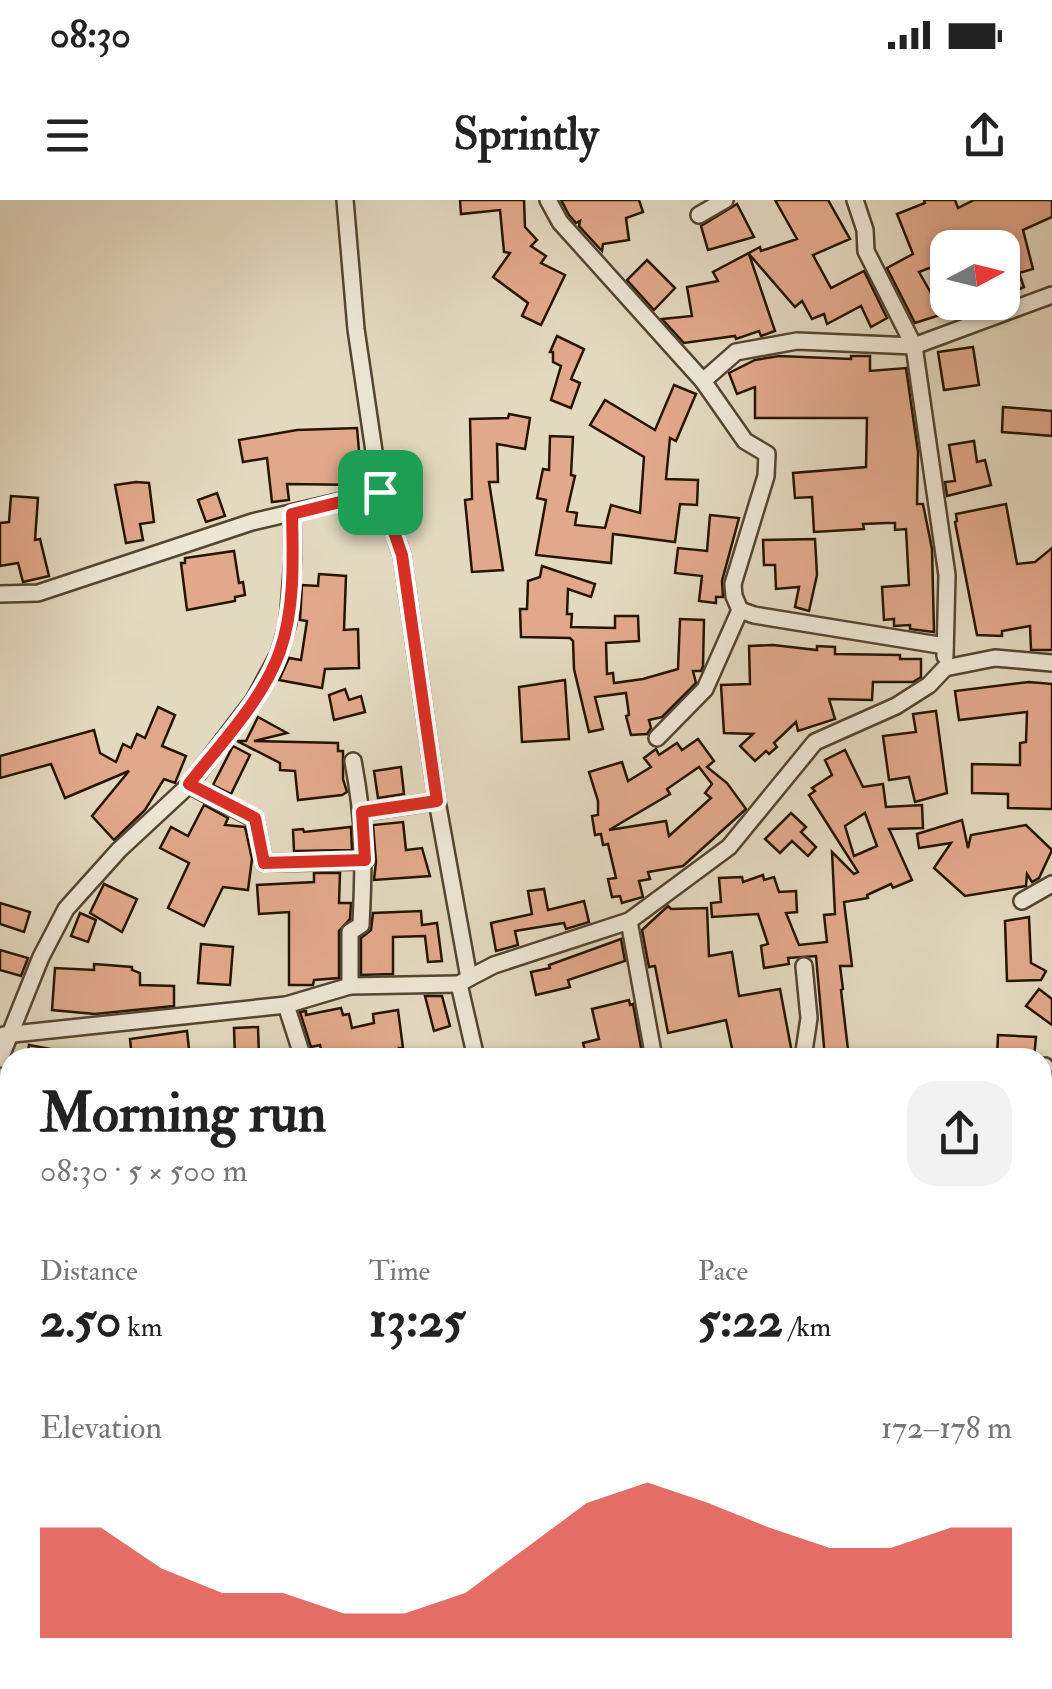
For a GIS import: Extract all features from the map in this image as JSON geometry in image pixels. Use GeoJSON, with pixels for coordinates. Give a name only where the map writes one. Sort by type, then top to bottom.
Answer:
{"type":"FeatureCollection","features":[{"type":"Feature","properties":{"kind":"street"},"geometry":{"type":"LineString","coordinates":[[345,200],[356,329],[380,492],[402,555],[474,1048]]}},
{"type":"Feature","properties":{"kind":"street"},"geometry":{"type":"LineString","coordinates":[[548,200],[560,222],[703,381],[744,441],[767,454],[766,476],[733,584],[740,610],[705,689],[656,738]]}},
{"type":"Feature","properties":{"kind":"street"},"geometry":{"type":"LineString","coordinates":[[699,215],[725,200]]}},
{"type":"Feature","properties":{"kind":"street"},"geometry":{"type":"LineString","coordinates":[[855,200],[865,230],[866,251],[914,346],[946,575],[944,668]]}},
{"type":"Feature","properties":{"kind":"street"},"geometry":{"type":"LineString","coordinates":[[703,381],[736,352],[797,341],[914,346],[1052,296]]}},
{"type":"Feature","properties":{"kind":"street"},"geometry":{"type":"LineString","coordinates":[[0,594],[38,593],[252,522],[380,492]]}},
{"type":"Feature","properties":{"kind":"street"},"geometry":{"type":"LineString","coordinates":[[6,1035],[66,909],[132,837],[189,784],[254,700],[279,654],[288,622],[292,514]]}},
{"type":"Feature","properties":{"kind":"street"},"geometry":{"type":"LineString","coordinates":[[740,610],[945,646]]}},
{"type":"Feature","properties":{"kind":"street"},"geometry":{"type":"LineString","coordinates":[[6,1035],[286,1005],[350,986],[464,981],[494,965],[629,921],[729,848],[815,742],[896,706],[929,685],[944,668],[995,658],[1052,662]]}},
{"type":"Feature","properties":{"kind":"street"},"geometry":{"type":"LineString","coordinates":[[350,986],[350,932],[361,925],[365,860],[353,761]]}},
{"type":"Feature","properties":{"kind":"street"},"geometry":{"type":"LineString","coordinates":[[189,784],[255,818],[264,863],[365,860]]}},
{"type":"Feature","properties":{"kind":"street"},"geometry":{"type":"LineString","coordinates":[[362,812],[437,801]]}},
{"type":"Feature","properties":{"kind":"street"},"geometry":{"type":"LineString","coordinates":[[1022,901],[1052,884]]}},
{"type":"Feature","properties":{"kind":"street"},"geometry":{"type":"LineString","coordinates":[[629,921],[652,1048]]}},
{"type":"Feature","properties":{"kind":"street"},"geometry":{"type":"LineString","coordinates":[[804,966],[808,1018],[804,1048]]}},
{"type":"Feature","properties":{"kind":"street"},"geometry":{"type":"LineString","coordinates":[[286,1005],[300,1048]]}},
{"type":"Feature","properties":{"kind":"building"},"geometry":{"type":"Polygon","coordinates":[[[460,200],[524,200],[525,227],[537,240],[531,246],[546,256],[541,263],[565,275],[541,325],[522,316],[528,303],[493,277],[510,253],[504,252],[500,210],[461,214],[460,200]]]}},
{"type":"Feature","properties":{"kind":"building"},"geometry":{"type":"Polygon","coordinates":[[[561,200],[639,200],[643,212],[626,218],[629,240],[603,244],[602,251],[579,226],[580,221],[576,223],[569,215],[561,200]]]}},
{"type":"Feature","properties":{"kind":"building"},"geometry":{"type":"Polygon","coordinates":[[[775,200],[828,200],[850,239],[813,255],[831,288],[864,271],[887,318],[871,327],[861,306],[827,324],[824,314],[812,319],[802,301],[795,307],[749,254],[775,331],[761,336],[759,331],[736,339],[735,336],[684,343],[662,319],[692,316],[687,287],[718,281],[713,272],[760,247],[761,251],[797,239],[775,200]]]}},
{"type":"Feature","properties":{"kind":"building"},"geometry":{"type":"Polygon","coordinates":[[[924,200],[955,200],[958,208],[974,200],[1052,200],[1052,217],[1023,230],[1033,269],[1020,273],[1020,230],[930,230],[930,268],[919,272],[930,291],[930,318],[915,323],[887,268],[913,254],[897,214],[925,203],[924,200]]]}},
{"type":"Feature","properties":{"kind":"building"},"geometry":{"type":"Polygon","coordinates":[[[737,204],[754,237],[708,250],[701,226],[737,204]]]}},
{"type":"Feature","properties":{"kind":"building"},"geometry":{"type":"Polygon","coordinates":[[[647,260],[675,288],[654,310],[627,280],[647,260]]]}},
{"type":"Feature","properties":{"kind":"building"},"geometry":{"type":"Polygon","coordinates":[[[557,336],[584,349],[571,379],[580,383],[571,408],[551,400],[561,366],[553,362],[550,352],[557,336]]]}},
{"type":"Feature","properties":{"kind":"building"},"geometry":{"type":"Polygon","coordinates":[[[973,347],[979,385],[944,390],[938,352],[973,347]]]}},
{"type":"Feature","properties":{"kind":"building"},"geometry":{"type":"Polygon","coordinates":[[[779,356],[870,356],[870,371],[906,368],[918,452],[917,504],[923,504],[932,549],[934,632],[910,629],[910,625],[894,626],[894,619],[884,620],[882,587],[909,585],[906,529],[895,530],[895,523],[887,523],[863,524],[864,529],[814,532],[812,497],[795,498],[793,473],[866,467],[867,418],[755,418],[755,387],[737,394],[729,373],[755,360],[779,356]]]}},
{"type":"Feature","properties":{"kind":"building"},"geometry":{"type":"Polygon","coordinates":[[[674,385],[696,394],[676,441],[670,438],[666,479],[698,480],[697,505],[680,504],[675,542],[613,534],[611,563],[536,555],[546,500],[537,498],[543,469],[549,470],[550,436],[573,437],[571,475],[575,476],[567,511],[577,513],[575,525],[605,528],[611,505],[640,513],[644,457],[590,425],[605,400],[655,430],[674,385]]]}},
{"type":"Feature","properties":{"kind":"building"},"geometry":{"type":"Polygon","coordinates":[[[1003,407],[1052,411],[1052,436],[1002,432],[1003,407]]]}},
{"type":"Feature","properties":{"kind":"building"},"geometry":{"type":"Polygon","coordinates":[[[509,414],[530,418],[525,449],[497,444],[498,482],[489,482],[503,570],[472,572],[465,500],[472,499],[470,419],[508,418],[509,414]]]}},
{"type":"Feature","properties":{"kind":"building"},"geometry":{"type":"Polygon","coordinates":[[[357,428],[362,485],[287,484],[289,500],[272,502],[267,458],[243,462],[239,440],[297,430],[357,428]]]}},
{"type":"Feature","properties":{"kind":"building"},"geometry":{"type":"Polygon","coordinates":[[[974,441],[977,462],[985,460],[991,485],[947,496],[945,482],[955,481],[949,445],[974,441]]]}},
{"type":"Feature","properties":{"kind":"building"},"geometry":{"type":"Polygon","coordinates":[[[149,483],[154,522],[140,524],[143,540],[126,543],[115,485],[149,483]]]}},
{"type":"Feature","properties":{"kind":"building"},"geometry":{"type":"Polygon","coordinates":[[[217,493],[225,516],[206,522],[198,500],[217,493]]]}},
{"type":"Feature","properties":{"kind":"building"},"geometry":{"type":"Polygon","coordinates":[[[11,496],[38,498],[35,540],[40,539],[49,576],[23,582],[18,563],[0,566],[0,523],[9,522],[11,496]]]}},
{"type":"Feature","properties":{"kind":"building"},"geometry":{"type":"Polygon","coordinates":[[[1006,504],[1017,564],[1035,562],[1052,548],[1052,650],[1031,650],[1030,626],[1002,631],[1002,636],[977,635],[956,514],[1006,504]]]}},
{"type":"Feature","properties":{"kind":"building"},"geometry":{"type":"Polygon","coordinates":[[[710,515],[739,518],[722,581],[723,597],[716,597],[716,603],[699,601],[702,576],[675,573],[678,548],[707,551],[710,515]]]}},
{"type":"Feature","properties":{"kind":"building"},"geometry":{"type":"Polygon","coordinates":[[[815,539],[817,575],[809,611],[795,607],[799,587],[776,589],[775,565],[764,565],[763,540],[815,539]]]}},
{"type":"Feature","properties":{"kind":"building"},"geometry":{"type":"Polygon","coordinates":[[[234,551],[245,595],[235,597],[235,601],[187,610],[181,563],[185,563],[185,558],[234,551]]]}},
{"type":"Feature","properties":{"kind":"building"},"geometry":{"type":"Polygon","coordinates":[[[542,566],[595,584],[591,597],[568,589],[571,627],[615,628],[615,616],[638,616],[639,641],[606,643],[607,674],[613,673],[614,683],[678,669],[680,619],[704,620],[703,666],[701,671],[693,671],[696,683],[662,717],[649,720],[651,728],[647,734],[631,735],[626,693],[595,697],[603,729],[589,732],[574,669],[573,641],[521,637],[520,609],[527,609],[528,581],[540,577],[542,566]]]}},
{"type":"Feature","properties":{"kind":"building"},"geometry":{"type":"Polygon","coordinates":[[[319,574],[346,576],[344,630],[358,629],[359,668],[325,669],[322,688],[279,680],[289,658],[301,660],[307,621],[300,620],[302,585],[318,586],[319,574]]]}},
{"type":"Feature","properties":{"kind":"building"},"geometry":{"type":"Polygon","coordinates":[[[749,646],[817,650],[817,646],[835,647],[835,654],[921,659],[921,677],[913,682],[873,682],[872,700],[829,699],[835,719],[798,731],[796,722],[774,743],[777,747],[755,761],[740,746],[753,734],[724,733],[721,685],[750,684],[749,646]]]}},
{"type":"Feature","properties":{"kind":"building"},"geometry":{"type":"Polygon","coordinates":[[[565,680],[569,739],[522,742],[519,687],[565,680]]]}},
{"type":"Feature","properties":{"kind":"building"},"geometry":{"type":"Polygon","coordinates":[[[1029,682],[1052,684],[1052,809],[1008,808],[1008,794],[972,793],[972,764],[1020,765],[1027,712],[959,720],[955,691],[1029,682]]]}},
{"type":"Feature","properties":{"kind":"building"},"geometry":{"type":"Polygon","coordinates":[[[345,689],[349,700],[361,696],[365,712],[334,720],[329,695],[345,689]]]}},
{"type":"Feature","properties":{"kind":"building"},"geometry":{"type":"Polygon","coordinates":[[[158,707],[175,715],[162,746],[186,756],[175,783],[164,779],[145,810],[114,840],[92,816],[129,771],[65,798],[51,764],[0,778],[0,756],[94,730],[100,753],[116,762],[123,744],[131,748],[137,734],[145,738],[158,707]]]}},
{"type":"Feature","properties":{"kind":"building"},"geometry":{"type":"Polygon","coordinates":[[[936,711],[947,793],[915,802],[909,777],[889,780],[883,736],[916,732],[913,714],[936,711]]]}},
{"type":"Feature","properties":{"kind":"building"},"geometry":{"type":"Polygon","coordinates":[[[258,717],[287,733],[254,741],[338,743],[338,751],[343,751],[347,792],[298,800],[295,771],[280,770],[280,763],[237,741],[246,741],[258,717]]]}},
{"type":"Feature","properties":{"kind":"building"},"geometry":{"type":"Polygon","coordinates":[[[698,739],[714,761],[707,767],[727,783],[746,809],[683,866],[648,872],[650,879],[639,881],[643,897],[622,903],[620,896],[612,897],[608,879],[616,878],[608,844],[603,845],[601,834],[595,835],[592,816],[598,815],[598,801],[589,772],[622,762],[628,781],[651,767],[644,758],[656,749],[659,755],[677,743],[682,750],[698,739]],[[699,767],[667,789],[670,794],[609,830],[666,821],[669,836],[711,798],[705,793],[712,784],[699,767]]]}},
{"type":"Feature","properties":{"kind":"building"},"geometry":{"type":"Polygon","coordinates":[[[233,746],[250,755],[231,794],[213,785],[233,746]]]}},
{"type":"Feature","properties":{"kind":"building"},"geometry":{"type":"Polygon","coordinates":[[[845,750],[863,787],[883,784],[886,807],[922,805],[923,828],[889,829],[912,880],[893,888],[891,884],[867,895],[868,898],[844,902],[852,966],[840,966],[848,1048],[824,1048],[816,956],[788,958],[789,964],[764,968],[761,946],[768,944],[758,914],[712,917],[711,903],[721,902],[719,878],[742,877],[743,882],[763,875],[764,880],[774,877],[779,892],[796,891],[797,912],[786,913],[799,945],[827,942],[824,915],[835,914],[832,852],[854,874],[858,872],[809,795],[815,791],[812,788],[832,775],[825,760],[845,750]],[[865,813],[845,826],[854,856],[877,846],[865,813]]]}},
{"type":"Feature","properties":{"kind":"building"},"geometry":{"type":"Polygon","coordinates":[[[401,767],[404,794],[378,798],[374,771],[401,767]]]}},
{"type":"Feature","properties":{"kind":"building"},"geometry":{"type":"Polygon","coordinates":[[[204,805],[228,818],[225,825],[245,827],[252,859],[248,890],[223,887],[204,926],[168,908],[189,863],[160,848],[171,827],[188,836],[204,805]]]}},
{"type":"Feature","properties":{"kind":"building"},"geometry":{"type":"Polygon","coordinates":[[[791,813],[806,827],[801,832],[816,847],[808,856],[792,841],[780,853],[765,839],[791,813]]]}},
{"type":"Feature","properties":{"kind":"building"},"geometry":{"type":"Polygon","coordinates":[[[962,820],[968,848],[971,835],[1026,825],[1052,850],[1039,878],[1032,882],[1027,874],[1026,886],[965,896],[934,868],[951,843],[919,848],[917,834],[962,820]]]}},
{"type":"Feature","properties":{"kind":"building"},"geometry":{"type":"Polygon","coordinates":[[[403,822],[406,850],[422,848],[430,876],[374,880],[373,825],[403,822]]]}},
{"type":"Feature","properties":{"kind":"building"},"geometry":{"type":"Polygon","coordinates":[[[351,827],[352,850],[294,851],[293,830],[351,827]]]}},
{"type":"Feature","properties":{"kind":"building"},"geometry":{"type":"Polygon","coordinates":[[[314,873],[340,873],[339,903],[351,903],[350,919],[339,931],[339,978],[314,980],[313,985],[289,985],[289,912],[259,914],[257,885],[314,882],[314,873]]]}},
{"type":"Feature","properties":{"kind":"building"},"geometry":{"type":"Polygon","coordinates":[[[104,884],[137,899],[122,932],[90,913],[104,884]]]}},
{"type":"Feature","properties":{"kind":"building"},"geometry":{"type":"Polygon","coordinates":[[[544,889],[548,910],[584,901],[589,922],[566,929],[564,923],[515,931],[518,945],[496,951],[491,923],[532,914],[528,891],[544,889]]]}},
{"type":"Feature","properties":{"kind":"building"},"geometry":{"type":"Polygon","coordinates":[[[0,903],[30,912],[24,932],[0,924],[0,903]]]}},
{"type":"Feature","properties":{"kind":"building"},"geometry":{"type":"Polygon","coordinates":[[[668,906],[707,908],[709,956],[732,952],[739,996],[780,989],[791,1048],[732,1048],[726,1020],[668,1033],[655,966],[649,967],[642,930],[668,906]]]}},
{"type":"Feature","properties":{"kind":"building"},"geometry":{"type":"Polygon","coordinates":[[[421,911],[422,925],[437,923],[442,961],[428,962],[425,936],[393,937],[393,974],[361,975],[361,938],[371,930],[373,913],[421,911]]]}},
{"type":"Feature","properties":{"kind":"building"},"geometry":{"type":"Polygon","coordinates":[[[80,913],[96,920],[88,942],[71,936],[80,913]]]}},
{"type":"Feature","properties":{"kind":"building"},"geometry":{"type":"Polygon","coordinates":[[[1029,917],[1031,963],[1046,971],[1041,980],[1007,981],[1005,921],[1029,917]]]}},
{"type":"Feature","properties":{"kind":"building"},"geometry":{"type":"Polygon","coordinates":[[[621,939],[625,961],[568,980],[570,987],[536,995],[531,972],[621,939]]]}},
{"type":"Feature","properties":{"kind":"building"},"geometry":{"type":"Polygon","coordinates":[[[201,944],[233,947],[230,985],[198,983],[201,944]]]}},
{"type":"Feature","properties":{"kind":"building"},"geometry":{"type":"Polygon","coordinates":[[[0,950],[28,958],[21,976],[0,970],[0,950]]]}},
{"type":"Feature","properties":{"kind":"building"},"geometry":{"type":"Polygon","coordinates":[[[94,964],[132,967],[140,973],[140,985],[174,986],[174,1006],[95,1014],[52,1010],[55,968],[94,970],[94,964]]]}},
{"type":"Feature","properties":{"kind":"building"},"geometry":{"type":"Polygon","coordinates":[[[1039,989],[1052,999],[1052,1025],[1026,1006],[1039,989]]]}},
{"type":"Feature","properties":{"kind":"building"},"geometry":{"type":"Polygon","coordinates":[[[425,996],[442,996],[450,1026],[434,1031],[425,996]]]}},
{"type":"Feature","properties":{"kind":"building"},"geometry":{"type":"Polygon","coordinates":[[[629,1000],[641,1048],[584,1048],[583,1043],[599,1039],[592,1009],[629,1000]]]}},
{"type":"Feature","properties":{"kind":"building"},"geometry":{"type":"Polygon","coordinates":[[[341,1008],[343,1015],[349,1014],[352,1028],[374,1023],[373,1014],[398,1010],[403,1048],[311,1047],[300,1012],[306,1011],[306,1015],[341,1008]]]}},
{"type":"Feature","properties":{"kind":"building"},"geometry":{"type":"Polygon","coordinates":[[[258,1027],[259,1048],[235,1048],[234,1028],[258,1027]]]}},
{"type":"Feature","properties":{"kind":"building"},"geometry":{"type":"Polygon","coordinates":[[[187,1031],[189,1048],[131,1048],[130,1039],[187,1031]]]}},
{"type":"Feature","properties":{"kind":"building"},"geometry":{"type":"Polygon","coordinates":[[[998,1035],[1036,1037],[1035,1048],[997,1048],[998,1035]]]}},
{"type":"Feature","properties":{"kind":"route"},"geometry":{"type":"LineString","coordinates":[[380,492],[402,555],[437,801],[362,812],[365,860],[264,863],[255,818],[189,784],[254,700],[279,654],[288,622],[292,514],[380,492]]}}]}
